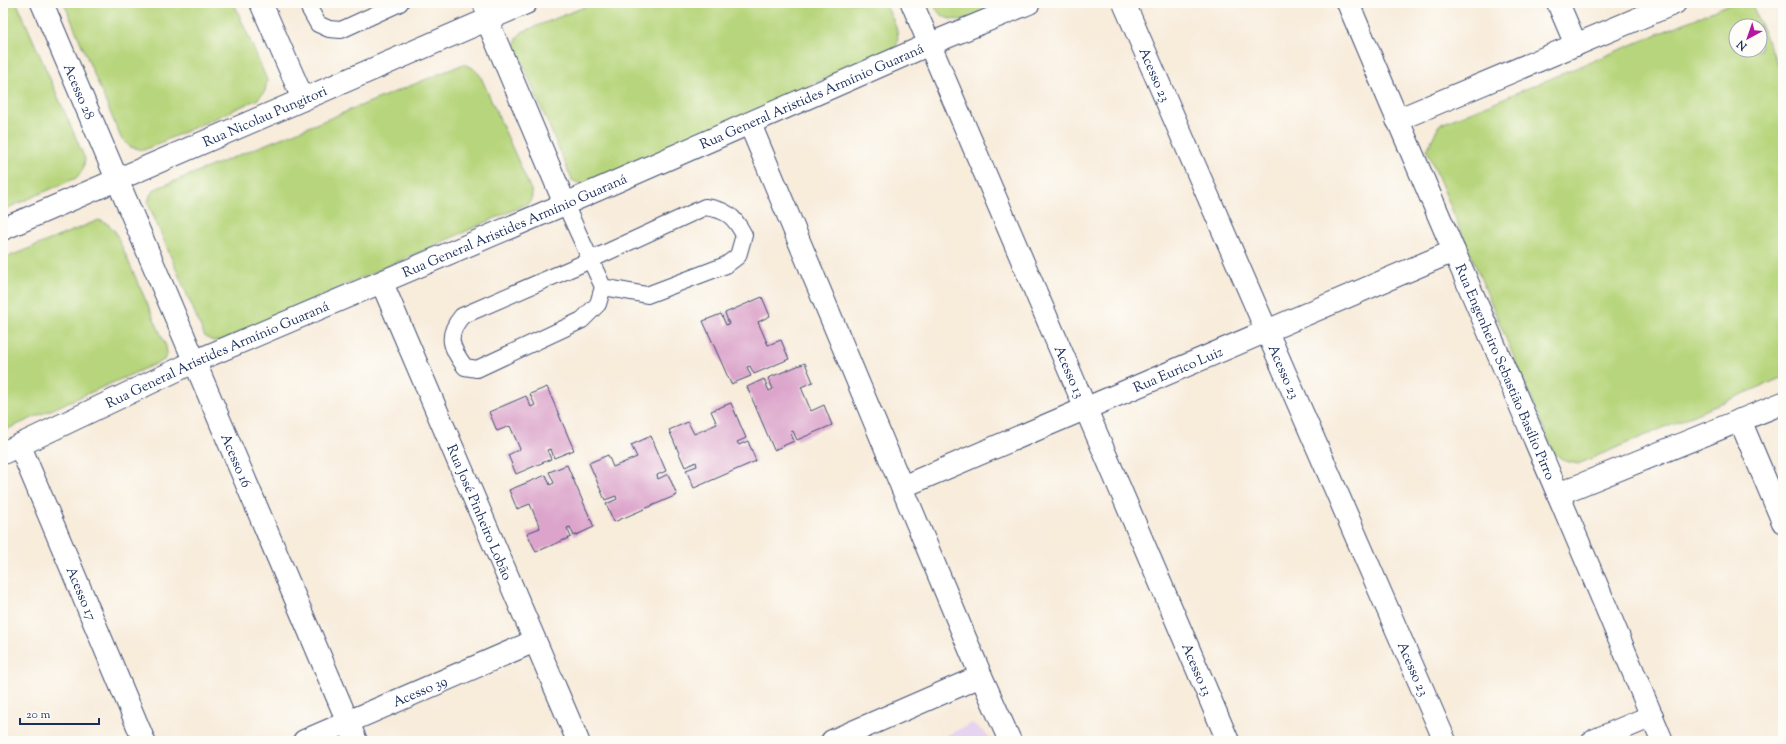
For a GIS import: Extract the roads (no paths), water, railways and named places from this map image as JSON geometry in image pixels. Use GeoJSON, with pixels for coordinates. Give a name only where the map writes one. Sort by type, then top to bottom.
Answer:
{"type":"FeatureCollection","features":[{"type":"Feature","properties":{"kind":"street","name":"Acesso 28"},"geometry":{"type":"LineString","coordinates":[[42,3],[117,179]]}},
{"type":"Feature","properties":{"kind":"street"},"geometry":{"type":"LineString","coordinates":[[261,3],[303,99]]}},
{"type":"Feature","properties":{"kind":"street","name":"Rua Nicolau Pungitori"},"geometry":{"type":"LineString","coordinates":[[3,229],[303,99],[484,11],[526,3]]}},
{"type":"Feature","properties":{"kind":"street","name":"Acesso 13"},"geometry":{"type":"LineString","coordinates":[[912,3],[1228,741]]}},
{"type":"Feature","properties":{"kind":"street","name":"Rua General Aristides Armínio Guaraná"},"geometry":{"type":"LineString","coordinates":[[12,449],[194,362],[382,283],[750,124],[930,44],[1028,3]]}},
{"type":"Feature","properties":{"kind":"street","name":"Acesso 23"},"geometry":{"type":"LineString","coordinates":[[1124,3],[1444,741]]}},
{"type":"Feature","properties":{"kind":"street","name":"Rua Engenheiro Sebastião Basílio Pirro"},"geometry":{"type":"LineString","coordinates":[[1348,3],[1662,741]]}},
{"type":"Feature","properties":{"kind":"street"},"geometry":{"type":"LineString","coordinates":[[1558,3],[1576,45]]}},
{"type":"Feature","properties":{"kind":"street"},"geometry":{"type":"LineString","coordinates":[[1397,120],[1675,3]]}},
{"type":"Feature","properties":{"kind":"street"},"geometry":{"type":"LineString","coordinates":[[484,11],[565,204]]}},
{"type":"Feature","properties":{"kind":"street"},"geometry":{"type":"LineString","coordinates":[[750,124],[1010,741]]}},
{"type":"Feature","properties":{"kind":"street","name":"Acesso 16"},"geometry":{"type":"LineString","coordinates":[[117,179],[352,732]]}},
{"type":"Feature","properties":{"kind":"street","name":"Rua Eurico Luiz"},"geometry":{"type":"LineString","coordinates":[[902,487],[1454,251]]}},
{"type":"Feature","properties":{"kind":"street","name":"Rua José Pinheiro Lobão"},"geometry":{"type":"LineString","coordinates":[[382,283],[578,741]]}},
{"type":"Feature","properties":{"kind":"street"},"geometry":{"type":"LineString","coordinates":[[1558,494],[1783,403]]}},
{"type":"Feature","properties":{"kind":"street"},"geometry":{"type":"LineString","coordinates":[[1740,420],[1783,522]]}},
{"type":"Feature","properties":{"kind":"street","name":"Acesso 17"},"geometry":{"type":"LineString","coordinates":[[12,449],[144,741]]}},
{"type":"Feature","properties":{"kind":"street","name":"Acesso 39"},"geometry":{"type":"LineString","coordinates":[[304,741],[352,732],[535,641]]}},
{"type":"Feature","properties":{"kind":"street"},"geometry":{"type":"LineString","coordinates":[[832,741],[982,676]]}},
{"type":"Feature","properties":{"kind":"street"},"geometry":{"type":"LineString","coordinates":[[1593,741],[1652,716]]}},
{"type":"Feature","properties":{"kind":"lane"},"geometry":{"type":"LineString","coordinates":[[308,3],[309,8],[318,24],[329,29],[341,30],[400,3]]}},
{"type":"Feature","properties":{"kind":"lane"},"geometry":{"type":"LineString","coordinates":[[565,204],[590,260],[603,287],[598,304],[582,320],[477,369],[466,367],[456,354],[451,336],[454,325],[462,316],[590,260],[705,206],[721,209],[736,220],[744,236],[738,256],[726,265],[646,296],[603,287]]}}]}
